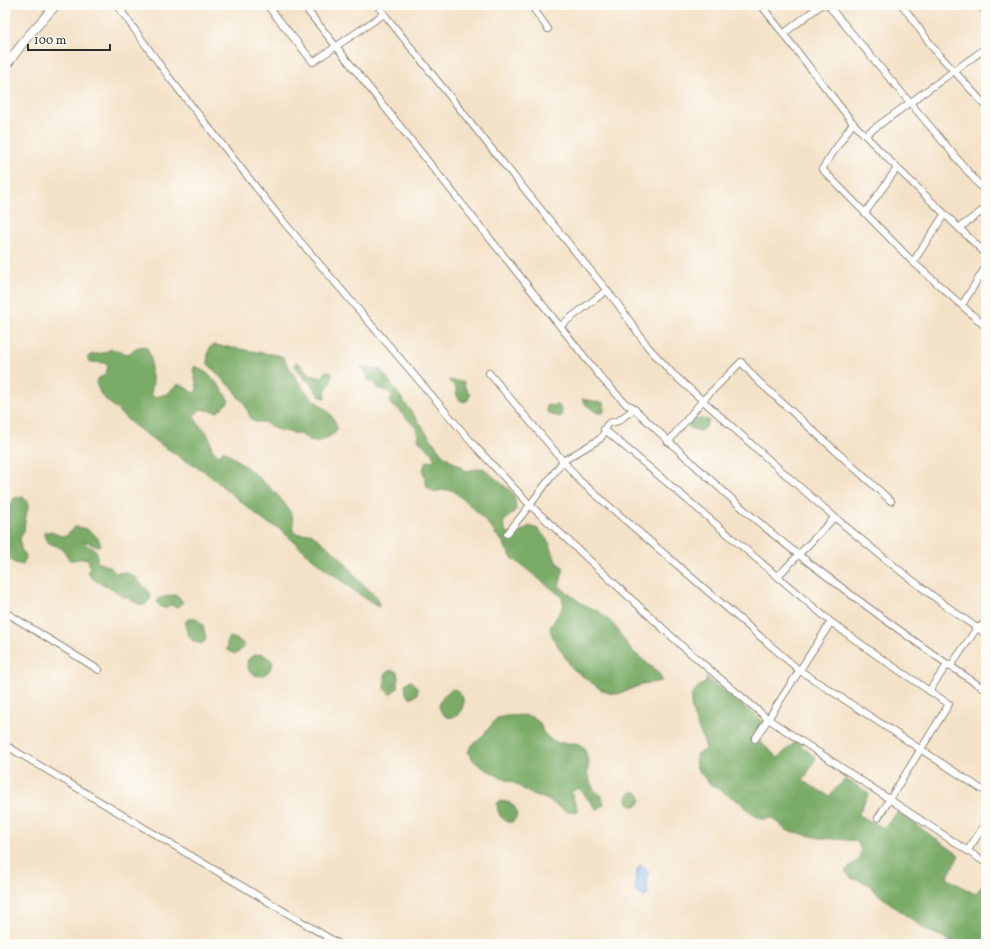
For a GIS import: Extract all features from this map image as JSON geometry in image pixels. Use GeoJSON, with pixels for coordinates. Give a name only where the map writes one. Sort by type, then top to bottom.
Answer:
{"type":"FeatureCollection","features":[{"type":"Feature","properties":{"kind":"main road"},"geometry":{"type":"LineString","coordinates":[[5,67],[28,36],[56,5]]}},
{"type":"Feature","properties":{"kind":"street"},"geometry":{"type":"LineString","coordinates":[[118,5],[168,76],[282,220],[450,417],[530,506],[682,646],[768,719],[986,862]]}},
{"type":"Feature","properties":{"kind":"street"},"geometry":{"type":"LineString","coordinates":[[267,5],[314,62],[384,14]]}},
{"type":"Feature","properties":{"kind":"street"},"geometry":{"type":"LineString","coordinates":[[303,5],[338,45]]}},
{"type":"Feature","properties":{"kind":"street"},"geometry":{"type":"LineString","coordinates":[[308,5],[338,45],[562,324],[603,380],[627,405],[738,504],[798,555],[949,666],[986,690]]}},
{"type":"Feature","properties":{"kind":"street"},"geometry":{"type":"LineString","coordinates":[[377,5],[607,290],[648,347],[672,373],[834,518],[895,567],[986,634]]}},
{"type":"Feature","properties":{"kind":"street"},"geometry":{"type":"LineString","coordinates":[[531,5],[548,29]]}},
{"type":"Feature","properties":{"kind":"street"},"geometry":{"type":"LineString","coordinates":[[761,5],[853,123],[986,254]]}},
{"type":"Feature","properties":{"kind":"street"},"geometry":{"type":"LineString","coordinates":[[783,34],[821,5]]}},
{"type":"Feature","properties":{"kind":"street"},"geometry":{"type":"LineString","coordinates":[[828,5],[986,193]]}},
{"type":"Feature","properties":{"kind":"street"},"geometry":{"type":"LineString","coordinates":[[902,5],[934,49],[986,106]]}},
{"type":"Feature","properties":{"kind":"street"},"geometry":{"type":"LineString","coordinates":[[979,5],[986,12]]}},
{"type":"Feature","properties":{"kind":"street"},"geometry":{"type":"LineString","coordinates":[[865,135],[986,48]]}},
{"type":"Feature","properties":{"kind":"street"},"geometry":{"type":"LineString","coordinates":[[853,123],[822,169],[913,262],[986,327]]}},
{"type":"Feature","properties":{"kind":"street"},"geometry":{"type":"LineString","coordinates":[[865,213],[897,168]]}},
{"type":"Feature","properties":{"kind":"street"},"geometry":{"type":"LineString","coordinates":[[959,228],[986,208]]}},
{"type":"Feature","properties":{"kind":"street"},"geometry":{"type":"LineString","coordinates":[[913,262],[944,214]]}},
{"type":"Feature","properties":{"kind":"street"},"geometry":{"type":"LineString","coordinates":[[962,305],[986,266]]}},
{"type":"Feature","properties":{"kind":"street"},"geometry":{"type":"LineString","coordinates":[[562,324],[607,290]]}},
{"type":"Feature","properties":{"kind":"street"},"geometry":{"type":"LineString","coordinates":[[668,442],[703,400],[741,362],[757,380],[891,501]]}},
{"type":"Feature","properties":{"kind":"street"},"geometry":{"type":"LineString","coordinates":[[490,373],[580,481],[799,670],[986,792]]}},
{"type":"Feature","properties":{"kind":"street"},"geometry":{"type":"LineString","coordinates":[[506,534],[530,506],[563,461],[600,439],[604,434],[604,429],[608,423],[618,421],[632,408]]}},
{"type":"Feature","properties":{"kind":"street"},"geometry":{"type":"LineString","coordinates":[[604,429],[778,576],[830,622],[949,704],[878,818]]}},
{"type":"Feature","properties":{"kind":"street"},"geometry":{"type":"LineString","coordinates":[[778,576],[834,518]]}},
{"type":"Feature","properties":{"kind":"street"},"geometry":{"type":"LineString","coordinates":[[5,612],[99,670]]}},
{"type":"Feature","properties":{"kind":"street"},"geometry":{"type":"LineString","coordinates":[[755,739],[830,622]]}},
{"type":"Feature","properties":{"kind":"street"},"geometry":{"type":"LineString","coordinates":[[929,691],[977,628],[986,623]]}},
{"type":"Feature","properties":{"kind":"street"},"geometry":{"type":"LineString","coordinates":[[5,745],[339,944]]}},
{"type":"Feature","properties":{"kind":"street"},"geometry":{"type":"LineString","coordinates":[[968,850],[986,823]]}},
{"type":"Feature","properties":{"kind":"green space"},"geometry":{"type":"Polygon","coordinates":[[[215,345],[282,356],[304,390],[332,417],[337,429],[335,433],[323,440],[314,442],[302,435],[275,429],[264,422],[255,422],[251,419],[244,403],[238,397],[234,389],[227,384],[208,364],[210,347],[215,345]]]}},
{"type":"Feature","properties":{"kind":"green space"},"geometry":{"type":"Polygon","coordinates":[[[144,346],[148,349],[151,358],[151,372],[153,381],[151,395],[155,397],[167,394],[177,385],[182,385],[193,393],[197,391],[193,370],[195,366],[215,380],[229,401],[218,412],[200,409],[194,416],[199,425],[206,431],[212,449],[218,456],[224,450],[270,488],[286,505],[291,514],[293,521],[293,533],[311,533],[341,558],[358,580],[378,598],[379,607],[356,592],[313,559],[280,529],[264,521],[204,471],[184,460],[131,423],[101,395],[96,383],[97,379],[105,375],[108,367],[105,363],[90,362],[87,359],[90,355],[103,353],[111,349],[128,354],[139,347],[144,346]]]}},
{"type":"Feature","properties":{"kind":"green space"},"geometry":{"type":"Polygon","coordinates":[[[296,362],[315,376],[323,377],[326,371],[332,374],[331,383],[326,389],[325,398],[319,396],[311,384],[304,378],[294,364],[296,362]]]}},
{"type":"Feature","properties":{"kind":"green space"},"geometry":{"type":"Polygon","coordinates":[[[360,367],[381,370],[442,454],[466,471],[483,468],[512,492],[516,510],[503,523],[506,532],[515,535],[529,526],[538,529],[550,544],[556,562],[564,568],[559,586],[581,603],[600,612],[614,625],[630,649],[659,673],[662,681],[643,684],[618,694],[609,693],[600,689],[572,668],[553,638],[550,628],[564,605],[561,596],[511,557],[502,541],[491,527],[473,508],[452,490],[434,492],[427,487],[423,470],[426,462],[435,460],[431,452],[419,441],[416,428],[400,410],[391,405],[390,401],[393,395],[385,390],[378,389],[376,383],[369,382],[366,372],[360,367]]]}},
{"type":"Feature","properties":{"kind":"green space"},"geometry":{"type":"Polygon","coordinates":[[[448,380],[464,382],[470,395],[468,400],[464,402],[459,399],[455,386],[448,380]]]}},
{"type":"Feature","properties":{"kind":"green space"},"geometry":{"type":"Polygon","coordinates":[[[582,399],[604,403],[603,413],[597,413],[585,404],[582,399]]]}},
{"type":"Feature","properties":{"kind":"green space"},"geometry":{"type":"Polygon","coordinates":[[[556,404],[560,407],[562,414],[560,417],[549,414],[546,410],[547,405],[555,406],[556,404]]]}},
{"type":"Feature","properties":{"kind":"green space"},"geometry":{"type":"Polygon","coordinates":[[[689,418],[709,420],[706,427],[700,431],[692,429],[688,426],[687,424],[689,418]]]}},
{"type":"Feature","properties":{"kind":"green space"},"geometry":{"type":"Polygon","coordinates":[[[23,497],[29,503],[24,531],[20,539],[21,549],[26,556],[23,565],[14,563],[8,556],[5,556],[5,533],[9,524],[8,515],[10,506],[14,498],[23,497]]]}},
{"type":"Feature","properties":{"kind":"green space"},"geometry":{"type":"Polygon","coordinates":[[[76,527],[84,528],[92,532],[100,541],[101,545],[97,546],[84,542],[86,545],[95,549],[97,553],[97,562],[110,567],[116,573],[125,572],[134,576],[147,589],[151,597],[145,605],[140,605],[96,581],[89,575],[88,571],[90,567],[88,559],[83,558],[70,560],[63,550],[50,544],[44,537],[44,532],[66,536],[76,527]]]}},
{"type":"Feature","properties":{"kind":"green space"},"geometry":{"type":"Polygon","coordinates":[[[177,595],[183,602],[179,607],[170,605],[165,608],[162,607],[157,601],[160,598],[177,595]]]}},
{"type":"Feature","properties":{"kind":"green space"},"geometry":{"type":"Polygon","coordinates":[[[196,618],[203,625],[206,639],[203,643],[195,642],[188,634],[185,623],[188,619],[196,618]]]}},
{"type":"Feature","properties":{"kind":"green space"},"geometry":{"type":"Polygon","coordinates":[[[229,637],[238,640],[245,646],[235,654],[227,650],[227,641],[229,637]]]}},
{"type":"Feature","properties":{"kind":"green space"},"geometry":{"type":"Polygon","coordinates":[[[262,654],[273,662],[268,672],[257,676],[249,671],[247,662],[251,657],[262,654]]]}},
{"type":"Feature","properties":{"kind":"green space"},"geometry":{"type":"Polygon","coordinates":[[[393,670],[397,672],[398,688],[390,694],[385,688],[385,674],[388,671],[393,670]]]}},
{"type":"Feature","properties":{"kind":"green space"},"geometry":{"type":"Polygon","coordinates":[[[706,677],[764,722],[756,738],[778,758],[796,741],[816,758],[803,781],[829,796],[845,779],[869,793],[858,815],[884,828],[898,812],[959,855],[947,878],[975,894],[986,881],[986,944],[953,944],[943,937],[926,930],[874,891],[869,884],[851,878],[845,871],[859,859],[861,850],[857,841],[820,838],[785,830],[772,818],[762,819],[754,815],[741,803],[710,784],[698,770],[695,762],[698,753],[706,749],[691,706],[691,699],[694,691],[707,681],[706,677]]]}},
{"type":"Feature","properties":{"kind":"green space"},"geometry":{"type":"Polygon","coordinates":[[[412,681],[418,690],[417,695],[409,697],[406,694],[405,685],[407,682],[412,681]]]}},
{"type":"Feature","properties":{"kind":"green space"},"geometry":{"type":"Polygon","coordinates":[[[454,689],[462,696],[463,707],[457,715],[446,717],[440,710],[439,705],[445,695],[454,689]]]}},
{"type":"Feature","properties":{"kind":"green space"},"geometry":{"type":"Polygon","coordinates":[[[523,715],[532,717],[540,723],[543,732],[550,739],[558,743],[576,743],[584,747],[589,764],[587,773],[590,782],[594,790],[602,796],[604,804],[597,810],[579,788],[571,792],[578,811],[569,813],[546,799],[529,793],[513,782],[503,779],[480,766],[473,760],[468,752],[473,744],[480,739],[497,718],[523,715]]]}},
{"type":"Feature","properties":{"kind":"green space"},"geometry":{"type":"Polygon","coordinates":[[[631,792],[637,792],[641,796],[641,802],[637,806],[631,806],[627,802],[627,796],[631,792]]]}},
{"type":"Feature","properties":{"kind":"green space"},"geometry":{"type":"Polygon","coordinates":[[[501,801],[510,803],[514,806],[517,814],[514,821],[507,821],[502,818],[498,811],[497,803],[501,801]]]}},
{"type":"Feature","properties":{"kind":"water"},"geometry":{"type":"Polygon","coordinates":[[[640,865],[646,868],[649,874],[646,880],[648,895],[644,897],[635,890],[637,870],[640,865]]]}}]}
